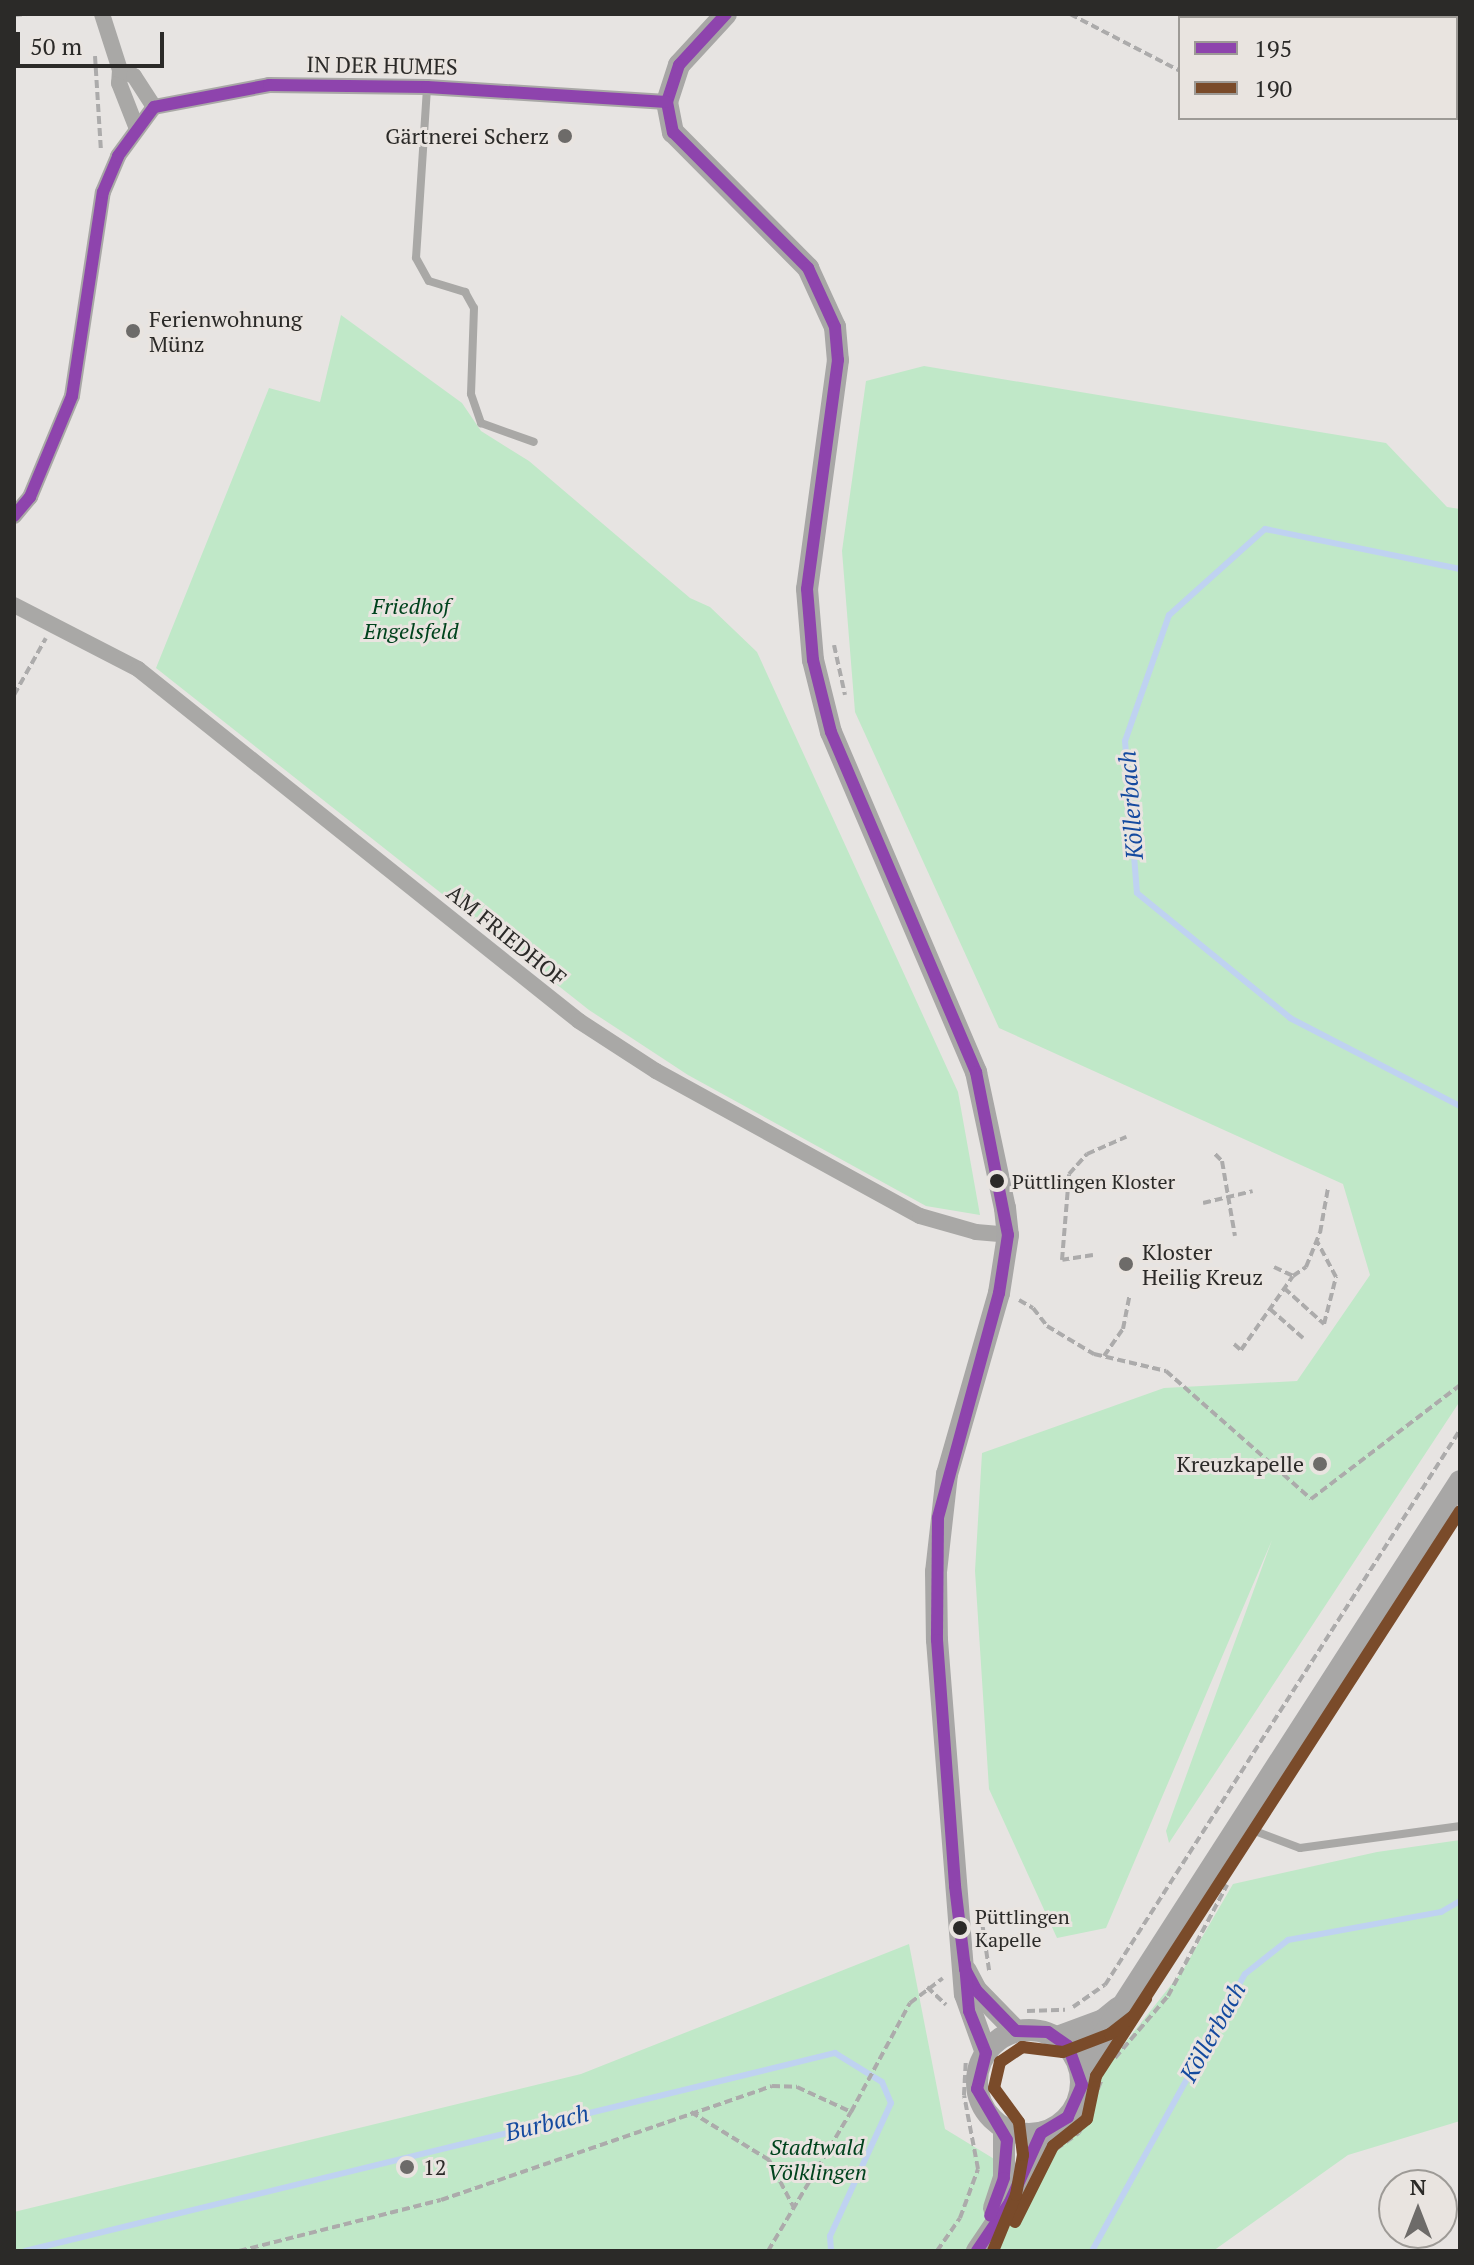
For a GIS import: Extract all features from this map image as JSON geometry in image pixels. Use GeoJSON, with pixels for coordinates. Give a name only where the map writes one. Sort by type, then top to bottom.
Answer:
{"type":"FeatureCollection","features":[{"type":"Feature","properties":{"kind":"street"},"geometry":{"type":"LineString","coordinates":[[102,14],[120,70],[119,83],[137,129]]}},
{"type":"Feature","properties":{"kind":"street"},"geometry":{"type":"LineString","coordinates":[[726,14],[679,65],[667,102],[673,132],[695,159],[808,268],[835,327],[838,360],[807,589],[813,660],[831,732],[976,1072],[1008,1235],[999,1293],[938,1518],[937,1640],[969,2011],[977,2052],[977,2089],[985,2110],[1004,2128],[1041,2133],[1057,2127],[1074,2110],[1081,2070],[1237,1823],[1460,1481]]}},
{"type":"Feature","properties":{"kind":"street"},"geometry":{"type":"LineString","coordinates":[[14,516],[30,497],[72,396],[103,192],[118,156],[154,107],[134,76],[120,70]]}},
{"type":"Feature","properties":{"kind":"street","name":"IN DER HUMES"},"geometry":{"type":"LineString","coordinates":[[154,107],[269,85],[427,87],[667,102]]}},
{"type":"Feature","properties":{"kind":"street","name":"AM FRIEDHOF"},"geometry":{"type":"LineString","coordinates":[[14,605],[138,669],[579,1021],[656,1071],[920,1216],[976,1232],[1008,1235]]}},
{"type":"Feature","properties":{"kind":"street"},"geometry":{"type":"LineString","coordinates":[[965,1969],[976,1990],[1016,2031]]}},
{"type":"Feature","properties":{"kind":"street"},"geometry":{"type":"LineString","coordinates":[[1057,2037],[1103,2020],[1122,2005]]}},
{"type":"Feature","properties":{"kind":"street"},"geometry":{"type":"LineString","coordinates":[[977,2052],[1016,2031],[1038,2030],[1057,2037],[1081,2070]]}},
{"type":"Feature","properties":{"kind":"street"},"geometry":{"type":"LineString","coordinates":[[976,2251],[1004,2178],[1004,2128]]}},
{"type":"Feature","properties":{"kind":"street"},"geometry":{"type":"LineString","coordinates":[[976,2251],[1010,2202],[1041,2133]]}},
{"type":"Feature","properties":{"kind":"lane"},"geometry":{"type":"LineString","coordinates":[[427,87],[416,258],[429,281],[465,292],[474,308],[471,394],[481,423],[534,442]]}},
{"type":"Feature","properties":{"kind":"lane"},"geometry":{"type":"LineString","coordinates":[[1237,1823],[1300,1848],[1460,1826]]}},
{"type":"Feature","properties":{"kind":"path"},"geometry":{"type":"LineString","coordinates":[[14,15],[27,14]]}},
{"type":"Feature","properties":{"kind":"path"},"geometry":{"type":"LineString","coordinates":[[785,14],[830,14]]}},
{"type":"Feature","properties":{"kind":"path"},"geometry":{"type":"LineString","coordinates":[[1070,14],[1178,70]]}},
{"type":"Feature","properties":{"kind":"path"},"geometry":{"type":"LineString","coordinates":[[94,45],[103,192]]}},
{"type":"Feature","properties":{"kind":"path"},"geometry":{"type":"LineString","coordinates":[[14,695],[52,627]]}},
{"type":"Feature","properties":{"kind":"path"},"geometry":{"type":"LineString","coordinates":[[833,637],[849,711]]}},
{"type":"Feature","properties":{"kind":"path"},"geometry":{"type":"LineString","coordinates":[[1093,1255],[1062,1260],[1069,1174],[1087,1154],[1126,1137]]}},
{"type":"Feature","properties":{"kind":"path"},"geometry":{"type":"LineString","coordinates":[[1215,1154],[1222,1161],[1235,1236]]}},
{"type":"Feature","properties":{"kind":"path"},"geometry":{"type":"LineString","coordinates":[[1234,1344],[1241,1350],[1293,1276],[1306,1267],[1317,1242],[1328,1188]]}},
{"type":"Feature","properties":{"kind":"path"},"geometry":{"type":"LineString","coordinates":[[1203,1203],[1253,1191]]}},
{"type":"Feature","properties":{"kind":"path"},"geometry":{"type":"LineString","coordinates":[[1284,1288],[1324,1324],[1336,1277],[1317,1242]]}},
{"type":"Feature","properties":{"kind":"path"},"geometry":{"type":"LineString","coordinates":[[1274,1267],[1293,1276]]}},
{"type":"Feature","properties":{"kind":"path"},"geometry":{"type":"LineString","coordinates":[[1010,1295],[1033,1308],[1047,1326],[1104,1356],[1166,1371],[1311,1499],[1460,1385]]}},
{"type":"Feature","properties":{"kind":"path"},"geometry":{"type":"LineString","coordinates":[[1104,1356],[1123,1329],[1129,1297]]}},
{"type":"Feature","properties":{"kind":"path"},"geometry":{"type":"LineString","coordinates":[[1270,1309],[1303,1338]]}},
{"type":"Feature","properties":{"kind":"path"},"geometry":{"type":"LineString","coordinates":[[1240,1332],[1249,1338]]}},
{"type":"Feature","properties":{"kind":"path"},"geometry":{"type":"LineString","coordinates":[[1070,2010],[1105,1985],[1460,1430]]}},
{"type":"Feature","properties":{"kind":"path"},"geometry":{"type":"LineString","coordinates":[[1111,2062],[1168,1996],[1233,1872]]}},
{"type":"Feature","properties":{"kind":"path"},"geometry":{"type":"LineString","coordinates":[[979,1906],[990,1976]]}},
{"type":"Feature","properties":{"kind":"path"},"geometry":{"type":"LineString","coordinates":[[768,2251],[851,2112],[910,2003],[927,1987]]}},
{"type":"Feature","properties":{"kind":"path"},"geometry":{"type":"LineString","coordinates":[[937,2251],[960,2218],[978,2169],[964,2095],[977,2052]]}},
{"type":"Feature","properties":{"kind":"path"},"geometry":{"type":"LineString","coordinates":[[239,2251],[441,2200],[772,2086],[827,2097],[851,2112]]}},
{"type":"Feature","properties":{"kind":"path"},"geometry":{"type":"LineString","coordinates":[[691,2112],[769,2160],[794,2208]]}},
{"type":"Feature","properties":{"kind":"green space","name":"Friedhof Engelsfeld"},"geometry":{"type":"Polygon","coordinates":[[[341,315],[462,403],[481,431],[529,461],[690,598],[710,607],[757,652],[958,1092],[980,1215],[926,1206],[688,1075],[589,1010],[156,668],[269,388],[320,402],[341,315]]]}},
{"type":"Feature","properties":{"kind":"green space"},"geometry":{"type":"Polygon","coordinates":[[[924,366],[1386,443],[1447,507],[1460,509],[1460,1401],[1169,1843],[1166,1831],[1272,1540],[1106,1928],[1057,1938],[989,1789],[975,1571],[982,1453],[1164,1388],[1297,1381],[1370,1275],[1343,1184],[999,1028],[855,712],[842,551],[866,381],[924,366]]]}},
{"type":"Feature","properties":{"kind":"green space","name":"Stadtwald Völklingen"},"geometry":{"type":"Polygon","coordinates":[[[1460,1840],[1460,2121],[1348,2155],[1213,2251],[14,2251],[14,2212],[581,2074],[909,1944],[945,2129],[1037,2185],[1050,2144],[1075,2132],[1109,2063],[1183,1970],[1233,1884],[1377,1852],[1460,1840]]]}},
{"type":"Feature","properties":{"kind":"waterway","name":"Köllerbach"},"geometry":{"type":"LineString","coordinates":[[1460,569],[1265,529],[1169,615],[1125,741],[1137,893],[1290,1018],[1460,1106]]}},
{"type":"Feature","properties":{"kind":"waterway","name":"Köllerbach"},"geometry":{"type":"LineString","coordinates":[[1092,2251],[1245,1974],[1288,1940],[1441,1912],[1460,1901]]}},
{"type":"Feature","properties":{"kind":"waterway","name":"Burbach"},"geometry":{"type":"LineString","coordinates":[[25,2251],[835,2053],[882,2082],[891,2103],[830,2236],[831,2251]]}},
{"type":"Feature","properties":{"kind":"transit line","name":"195"},"geometry":{"type":"LineString","coordinates":[[726,14],[679,65],[667,102],[673,132],[808,268],[835,327],[838,360],[807,589],[813,660],[831,732],[976,1072],[1008,1235],[999,1293],[938,1518],[937,1640],[955,1886],[965,1969],[976,1990],[1016,2031],[1048,2032],[1068,2046],[1082,2085],[1068,2117],[1041,2133],[1010,2202],[977,2251]]}},
{"type":"Feature","properties":{"kind":"transit line","name":"195"},"geometry":{"type":"LineString","coordinates":[[14,516],[30,497],[72,396],[103,192],[118,156],[154,107],[269,85],[427,87],[667,102]]}},
{"type":"Feature","properties":{"kind":"transit line","name":"190"},"geometry":{"type":"LineString","coordinates":[[993,2251],[1016,2195],[1023,2155],[1019,2122],[994,2088],[1000,2062],[1022,2047],[1063,2052],[1110,2034],[1134,2015],[1460,1511]]}},
{"type":"Feature","properties":{"kind":"transit line","name":"195"},"geometry":{"type":"LineString","coordinates":[[965,1964],[969,2011],[986,2053],[977,2089],[1007,2140],[1004,2178],[990,2216]]}},
{"type":"Feature","properties":{"kind":"transit line","name":"190"},"geometry":{"type":"LineString","coordinates":[[1015,2222],[1053,2146],[1087,2119],[1096,2076],[1146,1999]]}},
{"type":"Feature","properties":{"kind":"place","name":"Gärtnerei Scherz"},"geometry":{"type":"Point","coordinates":[565,136]}},
{"type":"Feature","properties":{"kind":"place","name":"Ferienwohnung Münz"},"geometry":{"type":"Point","coordinates":[133,331]}},
{"type":"Feature","properties":{"kind":"place","name":"Püttlingen Kloster"},"geometry":{"type":"Point","coordinates":[997,1181]}},
{"type":"Feature","properties":{"kind":"place","name":"Kloster Heilig Kreuz"},"geometry":{"type":"Point","coordinates":[1126,1264]}},
{"type":"Feature","properties":{"kind":"place","name":"Kreuzkapelle"},"geometry":{"type":"Point","coordinates":[1320,1464]}},
{"type":"Feature","properties":{"kind":"place","name":"Püttlingen Kapelle"},"geometry":{"type":"Point","coordinates":[960,1928]}},
{"type":"Feature","properties":{"kind":"place","name":"12"},"geometry":{"type":"Point","coordinates":[407,2167]}}]}
